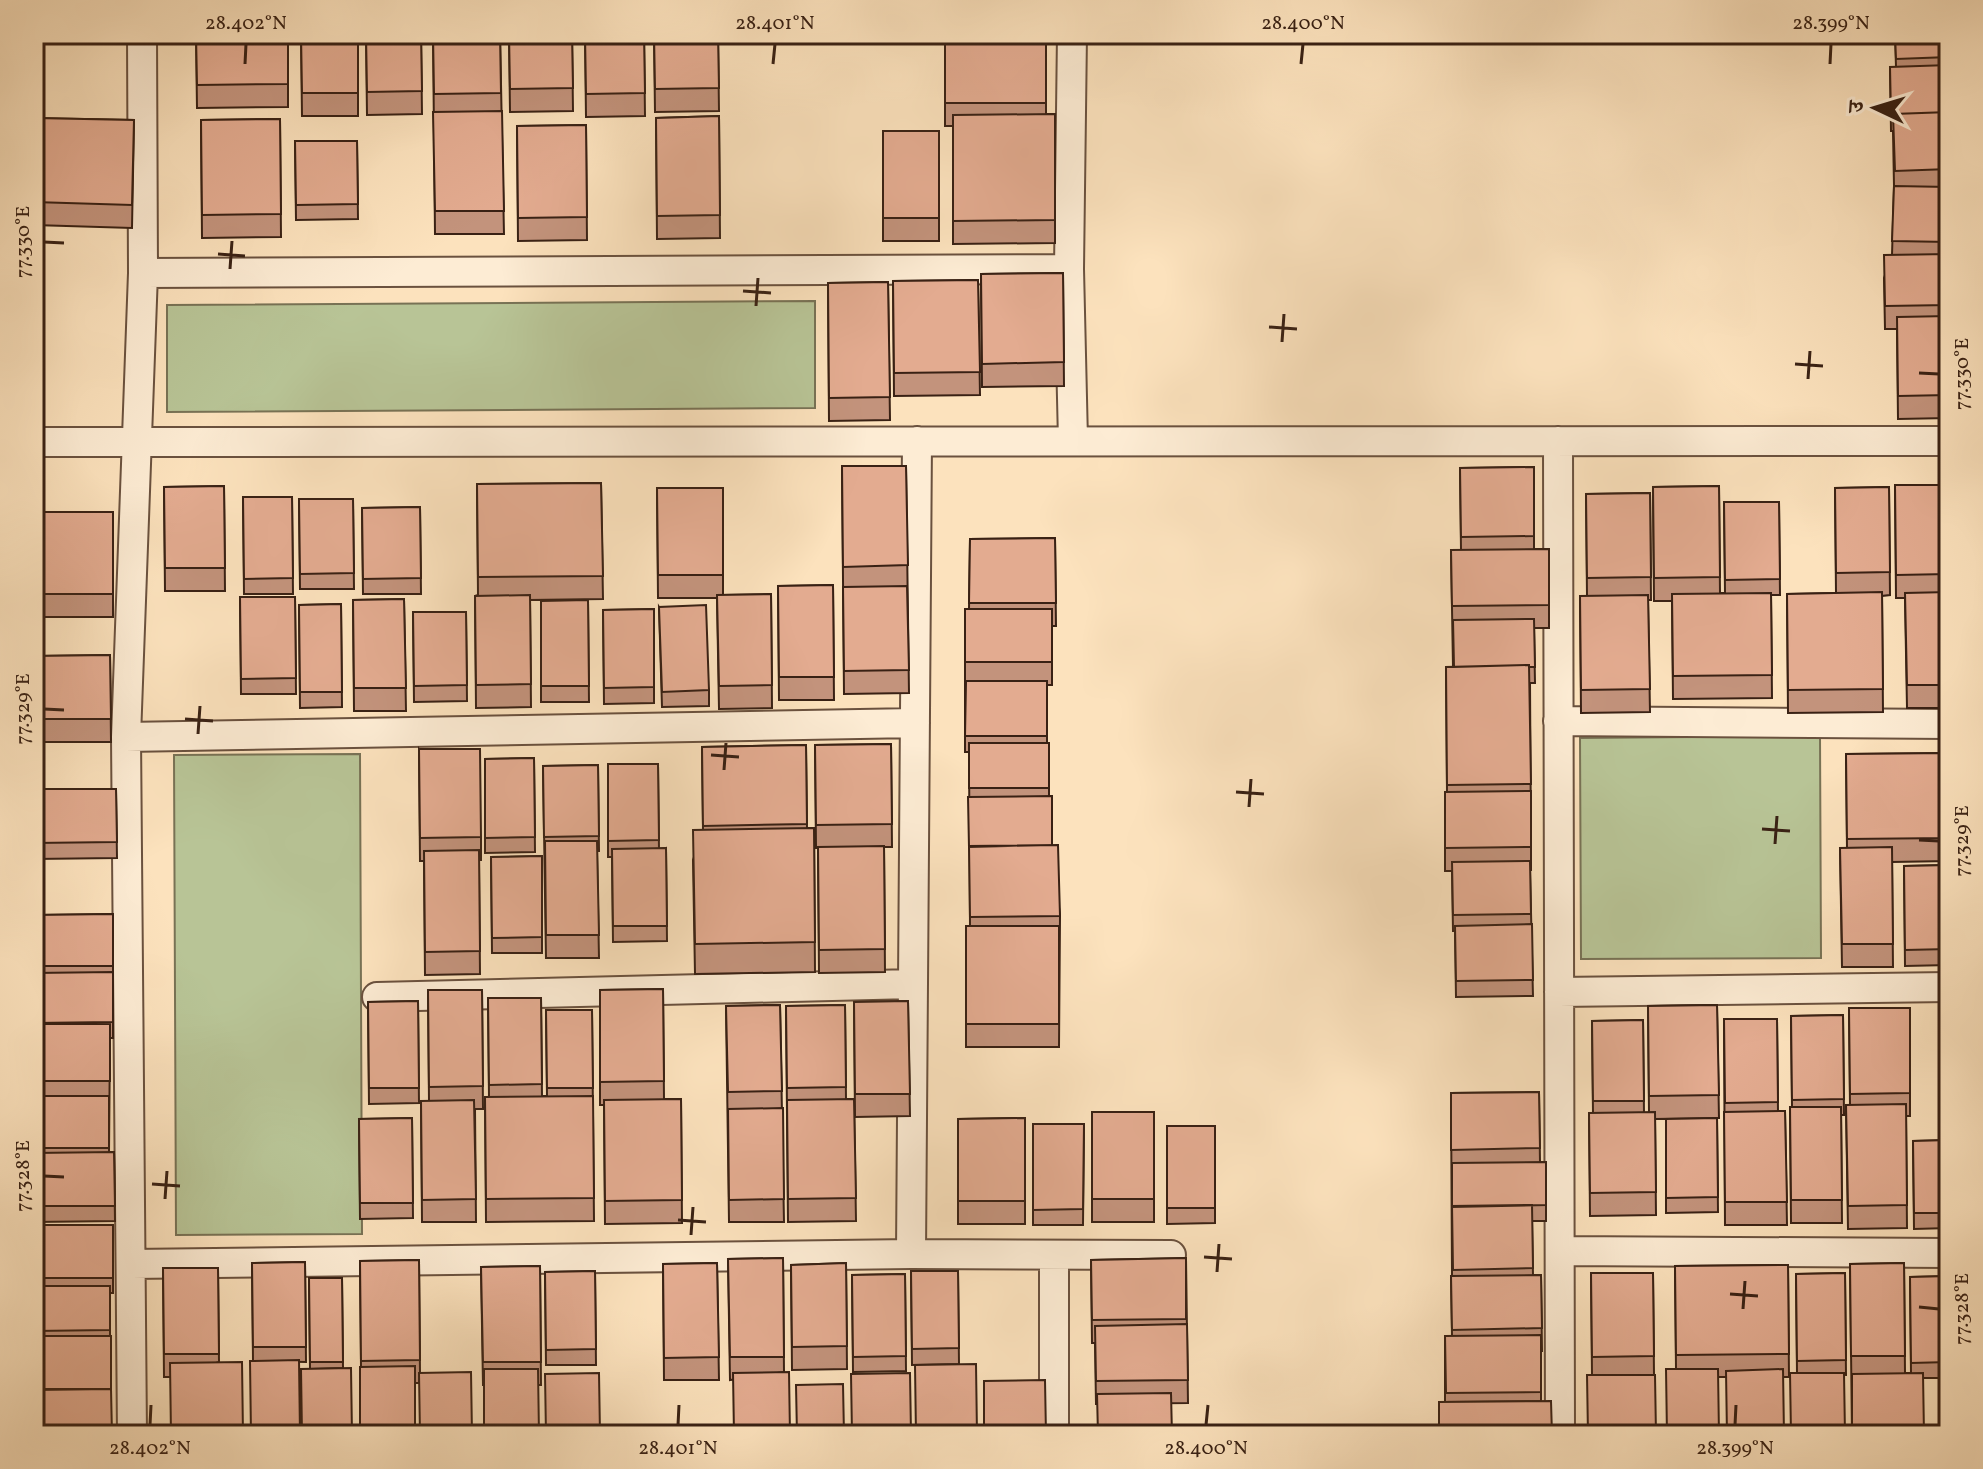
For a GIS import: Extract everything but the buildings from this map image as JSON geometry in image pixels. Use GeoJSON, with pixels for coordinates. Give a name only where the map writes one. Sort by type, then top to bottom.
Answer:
{"type":"FeatureCollection","features":[{"type":"Feature","properties":{"kind":"street"},"geometry":{"type":"LineString","coordinates":[[132,1435],[126,737],[143,273],[142,34]]}},
{"type":"Feature","properties":{"kind":"street"},"geometry":{"type":"LineString","coordinates":[[1072,34],[1069,269],[1073,441]]}},
{"type":"Feature","properties":{"kind":"street"},"geometry":{"type":"LineString","coordinates":[[143,273],[1069,269]]}},
{"type":"Feature","properties":{"kind":"street"},"geometry":{"type":"LineString","coordinates":[[911,1254],[917,441]]}},
{"type":"Feature","properties":{"kind":"street"},"geometry":{"type":"LineString","coordinates":[[1558,441],[1560,1435]]}},
{"type":"Feature","properties":{"kind":"street"},"geometry":{"type":"LineString","coordinates":[[34,442],[1949,441]]}},
{"type":"Feature","properties":{"kind":"street"},"geometry":{"type":"LineString","coordinates":[[1558,721],[1949,724]]}},
{"type":"Feature","properties":{"kind":"street"},"geometry":{"type":"LineString","coordinates":[[126,737],[915,723]]}},
{"type":"Feature","properties":{"kind":"street"},"geometry":{"type":"LineString","coordinates":[[377,997],[913,984]]}},
{"type":"Feature","properties":{"kind":"street"},"geometry":{"type":"LineString","coordinates":[[1559,992],[1949,987]]}},
{"type":"Feature","properties":{"kind":"street"},"geometry":{"type":"LineString","coordinates":[[1560,1251],[1949,1253]]}},
{"type":"Feature","properties":{"kind":"street"},"geometry":{"type":"LineString","coordinates":[[132,1264],[911,1254],[1171,1255]]}},
{"type":"Feature","properties":{"kind":"street"},"geometry":{"type":"LineString","coordinates":[[1054,1255],[1054,1435]]}},
{"type":"Feature","properties":{"kind":"green space"},"geometry":{"type":"Polygon","coordinates":[[[815,301],[815,408],[167,412],[167,305],[815,301]]]}},
{"type":"Feature","properties":{"kind":"green space"},"geometry":{"type":"Polygon","coordinates":[[[1820,736],[1821,958],[1581,959],[1580,738],[1820,736]]]}},
{"type":"Feature","properties":{"kind":"green space"},"geometry":{"type":"Polygon","coordinates":[[[360,754],[362,1234],[176,1235],[174,755],[360,754]]]}}]}
